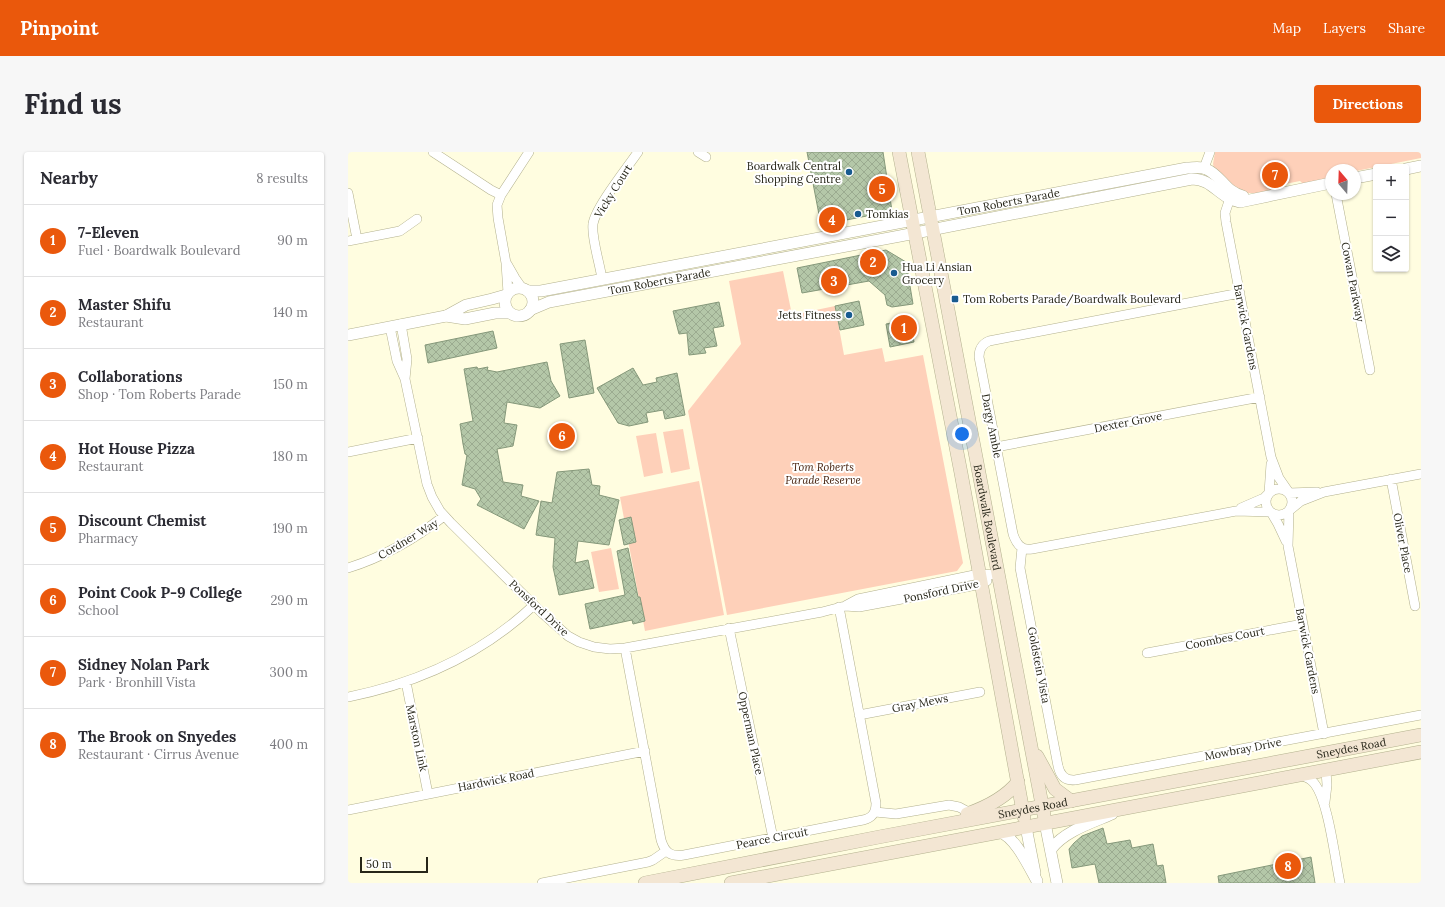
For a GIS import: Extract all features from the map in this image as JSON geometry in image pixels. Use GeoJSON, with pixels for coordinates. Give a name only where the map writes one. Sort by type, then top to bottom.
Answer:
{"type":"FeatureCollection","features":[{"type":"Feature","properties":{"kind":"main road","name":"Boardwalk Boulevard"},"geometry":{"type":"LineString","coordinates":[[899,152],[1026,827]]}},
{"type":"Feature","properties":{"kind":"main road","name":"Boardwalk Boulevard"},"geometry":{"type":"LineString","coordinates":[[918,152],[1045,823]]}},
{"type":"Feature","properties":{"kind":"main road","name":"Sneydes Road"},"geometry":{"type":"LineString","coordinates":[[975,816],[1042,807],[1421,735]]}},
{"type":"Feature","properties":{"kind":"main road"},"geometry":{"type":"LineString","coordinates":[[1030,743],[1054,789],[1071,801]]}},
{"type":"Feature","properties":{"kind":"main road","name":"Sneydes Road"},"geometry":{"type":"LineString","coordinates":[[731,883],[1421,752]]}},
{"type":"Feature","properties":{"kind":"main road"},"geometry":{"type":"LineString","coordinates":[[1302,757],[1320,765],[1326,770]]}},
{"type":"Feature","properties":{"kind":"main road"},"geometry":{"type":"LineString","coordinates":[[645,883],[916,830],[975,816],[1008,793],[1018,782]]}},
{"type":"Feature","properties":{"kind":"main road"},"geometry":{"type":"LineString","coordinates":[[813,850],[848,848],[858,852],[864,857]]}},
{"type":"Feature","properties":{"kind":"street"},"geometry":{"type":"LineString","coordinates":[[433,152],[501,195]]}},
{"type":"Feature","properties":{"kind":"street"},"geometry":{"type":"LineString","coordinates":[[510,313],[506,307],[505,299],[507,294],[506,263],[497,212],[498,200],[529,152]]}},
{"type":"Feature","properties":{"kind":"street","name":"Vicky Court"},"geometry":{"type":"LineString","coordinates":[[602,278],[593,234],[593,224],[598,210],[638,152]]}},
{"type":"Feature","properties":{"kind":"street"},"geometry":{"type":"LineString","coordinates":[[1210,152],[1200,179],[1231,195],[1256,197],[1325,184]]}},
{"type":"Feature","properties":{"kind":"street"},"geometry":{"type":"LineString","coordinates":[[1409,168],[1421,166]]}},
{"type":"Feature","properties":{"kind":"street","name":"Tom Roberts Parade"},"geometry":{"type":"LineString","coordinates":[[1071,196],[1187,168],[1204,168]]}},
{"type":"Feature","properties":{"kind":"street"},"geometry":{"type":"LineString","coordinates":[[1204,168],[1216,176],[1231,195]]}},
{"type":"Feature","properties":{"kind":"street"},"geometry":{"type":"LineString","coordinates":[[1361,177],[1373,175]]}},
{"type":"Feature","properties":{"kind":"street","name":"Tom Roberts Parade"},"geometry":{"type":"LineString","coordinates":[[525,289],[541,291],[602,278],[912,220],[931,222],[1071,196],[1200,179]]}},
{"type":"Feature","properties":{"kind":"street"},"geometry":{"type":"LineString","coordinates":[[348,193],[353,240],[400,231],[417,218]]}},
{"type":"Feature","properties":{"kind":"street","name":"Barwick Gardens"},"geometry":{"type":"LineString","coordinates":[[1231,195],[1225,217],[1271,457],[1279,478],[1288,492]]}},
{"type":"Feature","properties":{"kind":"street","name":"Cowan Parkway"},"geometry":{"type":"LineString","coordinates":[[1337,200],[1370,370]]}},
{"type":"Feature","properties":{"kind":"street","name":"Tom Roberts Parade"},"geometry":{"type":"LineString","coordinates":[[530,310],[549,302],[915,233],[931,222]]}},
{"type":"Feature","properties":{"kind":"street"},"geometry":{"type":"LineString","coordinates":[[812,239],[815,252]]}},
{"type":"Feature","properties":{"kind":"street"},"geometry":{"type":"LineString","coordinates":[[777,245],[790,257]]}},
{"type":"Feature","properties":{"kind":"street"},"geometry":{"type":"LineString","coordinates":[[446,316],[465,319],[495,313],[523,315],[530,310],[532,306],[532,298],[515,278],[506,263]]}},
{"type":"Feature","properties":{"kind":"street"},"geometry":{"type":"LineString","coordinates":[[348,335],[446,316],[466,305],[507,294],[514,288],[525,289]]}},
{"type":"Feature","properties":{"kind":"street","name":"Dargy Amble"},"geometry":{"type":"LineString","coordinates":[[1022,548],[1016,542],[1013,534],[979,357],[980,350],[986,342],[1240,293]]}},
{"type":"Feature","properties":{"kind":"street","name":"Ponsford Drive"},"geometry":{"type":"LineString","coordinates":[[396,326],[397,361],[405,379],[427,484],[436,505],[444,516],[534,605],[562,631],[579,642],[602,648],[625,648],[822,612],[842,606],[859,608],[999,575]]}},
{"type":"Feature","properties":{"kind":"street","name":"Dexter Grove"},"geometry":{"type":"LineString","coordinates":[[996,447],[1260,397]]}},
{"type":"Feature","properties":{"kind":"street"},"geometry":{"type":"LineString","coordinates":[[348,452],[418,438]]}},
{"type":"Feature","properties":{"kind":"street","name":"Barwick Gardens"},"geometry":{"type":"LineString","coordinates":[[1269,494],[1271,457]]}},
{"type":"Feature","properties":{"kind":"street"},"geometry":{"type":"LineString","coordinates":[[1022,548],[1032,550],[1236,511],[1271,512],[1280,515],[1284,514],[1301,501],[1324,492],[1421,474]]}},
{"type":"Feature","properties":{"kind":"street","name":"Oliver Place"},"geometry":{"type":"LineString","coordinates":[[1391,479],[1415,606]]}},
{"type":"Feature","properties":{"kind":"street"},"geometry":{"type":"LineString","coordinates":[[1236,511],[1264,498],[1273,490],[1279,488],[1288,492],[1324,492]]}},
{"type":"Feature","properties":{"kind":"street"},"geometry":{"type":"LineString","coordinates":[[1288,492],[1292,500],[1289,510]]}},
{"type":"Feature","properties":{"kind":"street"},"geometry":{"type":"LineString","coordinates":[[1269,494],[1266,503],[1271,512]]}},
{"type":"Feature","properties":{"kind":"street","name":"Barwick Gardens"},"geometry":{"type":"LineString","coordinates":[[1289,510],[1288,546],[1324,734]]}},
{"type":"Feature","properties":{"kind":"street","name":"Barwick Gardens"},"geometry":{"type":"LineString","coordinates":[[1271,512],[1288,546]]}},
{"type":"Feature","properties":{"kind":"street","name":"Cordner Way"},"geometry":{"type":"LineString","coordinates":[[348,568],[371,561],[400,546],[429,528],[444,516]]}},
{"type":"Feature","properties":{"kind":"street","name":"Goldstein Vista"},"geometry":{"type":"LineString","coordinates":[[1022,548],[1020,568],[1058,766],[1060,773],[1066,779]]}},
{"type":"Feature","properties":{"kind":"street"},"geometry":{"type":"LineString","coordinates":[[348,697],[377,691],[435,671],[478,648],[512,624],[534,605]]}},
{"type":"Feature","properties":{"kind":"street"},"geometry":{"type":"LineString","coordinates":[[842,606],[859,715],[876,801],[875,812],[896,814],[949,805],[959,807],[975,816]]}},
{"type":"Feature","properties":{"kind":"street","name":"Coombes Court"},"geometry":{"type":"LineString","coordinates":[[1147,653],[1303,624]]}},
{"type":"Feature","properties":{"kind":"street","name":"Opperman Place"},"geometry":{"type":"LineString","coordinates":[[729,628],[772,838]]}},
{"type":"Feature","properties":{"kind":"street"},"geometry":{"type":"LineString","coordinates":[[542,883],[648,862],[666,851],[661,840],[625,648]]}},
{"type":"Feature","properties":{"kind":"street","name":"Marston Link"},"geometry":{"type":"LineString","coordinates":[[406,682],[428,794]]}},
{"type":"Feature","properties":{"kind":"street","name":"Gray Mews"},"geometry":{"type":"LineString","coordinates":[[859,715],[980,692]]}},
{"type":"Feature","properties":{"kind":"street","name":"Mowbray Drive"},"geometry":{"type":"LineString","coordinates":[[1066,779],[1075,780],[1421,715]]}},
{"type":"Feature","properties":{"kind":"street","name":"Hardwick Road"},"geometry":{"type":"LineString","coordinates":[[348,810],[645,751]]}},
{"type":"Feature","properties":{"kind":"street"},"geometry":{"type":"LineString","coordinates":[[1324,803],[1327,785],[1326,770]]}},
{"type":"Feature","properties":{"kind":"street"},"geometry":{"type":"LineString","coordinates":[[1301,775],[1313,782],[1320,792],[1324,803],[1340,883]]}},
{"type":"Feature","properties":{"kind":"street"},"geometry":{"type":"LineString","coordinates":[[1050,849],[1068,834],[1129,807]]}},
{"type":"Feature","properties":{"kind":"street","name":"Pearce Circuit"},"geometry":{"type":"LineString","coordinates":[[666,851],[672,855],[680,855],[772,838],[863,820],[875,812]]}},
{"type":"Feature","properties":{"kind":"street","name":"Boardwalk Boulevard"},"geometry":{"type":"LineString","coordinates":[[1045,823],[1057,883]]}},
{"type":"Feature","properties":{"kind":"street","name":"Boardwalk Boulevard"},"geometry":{"type":"LineString","coordinates":[[1026,827],[1037,882]]}},
{"type":"Feature","properties":{"kind":"street"},"geometry":{"type":"LineString","coordinates":[[999,832],[1003,833],[1011,840],[1020,852],[1037,882]]}},
{"type":"Feature","properties":{"kind":"green space"},"geometry":{"type":"Polygon","coordinates":[[[1215,152],[1421,152],[1421,158],[1391,164],[1373,164],[1373,168],[1361,170],[1361,164],[1325,164],[1325,180],[1303,184],[1300,181],[1285,184],[1282,188],[1254,193],[1243,192],[1235,188],[1214,168],[1213,164],[1215,152]]]}},
{"type":"Feature","properties":{"kind":"green space","name":"Tom Roberts Parade Reserve"},"geometry":{"type":"Polygon","coordinates":[[[783,271],[792,315],[835,306],[844,355],[882,348],[885,362],[923,355],[963,563],[957,571],[727,615],[688,411],[741,344],[729,281],[783,271]]]}},
{"type":"Feature","properties":{"kind":"green space"},"geometry":{"type":"Polygon","coordinates":[[[683,429],[690,469],[671,473],[663,432],[683,429]]]}},
{"type":"Feature","properties":{"kind":"green space"},"geometry":{"type":"Polygon","coordinates":[[[656,433],[663,473],[644,477],[636,436],[656,433]]]}},
{"type":"Feature","properties":{"kind":"green space"},"geometry":{"type":"Polygon","coordinates":[[[699,481],[724,615],[645,631],[620,497],[699,481]]]}},
{"type":"Feature","properties":{"kind":"green space"},"geometry":{"type":"Polygon","coordinates":[[[611,548],[619,589],[599,592],[591,552],[611,548]]]}},
{"type":"Feature","properties":{"kind":"building","name":"Boardwalk Central Shopping Centre"},"geometry":{"type":"Polygon","coordinates":[[[807,152],[883,152],[892,211],[821,225],[807,152]]]}},
{"type":"Feature","properties":{"kind":"building"},"geometry":{"type":"Polygon","coordinates":[[[886,250],[906,262],[913,304],[892,307],[887,305],[885,295],[869,281],[802,293],[797,268],[886,250]]]}},
{"type":"Feature","properties":{"kind":"building"},"geometry":{"type":"Polygon","coordinates":[[[859,301],[864,325],[840,330],[835,306],[859,301]]]}},
{"type":"Feature","properties":{"kind":"building"},"geometry":{"type":"Polygon","coordinates":[[[719,302],[724,326],[713,328],[717,346],[704,348],[706,353],[689,355],[687,333],[679,334],[673,311],[719,302]]]}},
{"type":"Feature","properties":{"kind":"building"},"geometry":{"type":"Polygon","coordinates":[[[910,319],[914,342],[890,347],[886,324],[910,319]]]}},
{"type":"Feature","properties":{"kind":"building"},"geometry":{"type":"Polygon","coordinates":[[[493,331],[497,348],[428,363],[425,345],[493,331]]]}},
{"type":"Feature","properties":{"kind":"building"},"geometry":{"type":"Polygon","coordinates":[[[585,340],[594,393],[569,398],[560,344],[585,340]]]}},
{"type":"Feature","properties":{"kind":"building"},"geometry":{"type":"Polygon","coordinates":[[[547,362],[551,381],[560,396],[540,408],[507,402],[504,423],[517,425],[513,446],[497,449],[503,482],[523,485],[521,496],[539,501],[524,529],[477,505],[481,499],[475,489],[462,485],[467,455],[465,454],[460,424],[473,421],[464,369],[488,367],[487,370],[497,372],[547,362]]]}},
{"type":"Feature","properties":{"kind":"building"},"geometry":{"type":"Polygon","coordinates":[[[633,368],[643,385],[657,382],[656,378],[677,373],[685,415],[665,419],[663,410],[646,413],[648,422],[629,426],[618,423],[597,388],[633,368]]]}},
{"type":"Feature","properties":{"kind":"building"},"geometry":{"type":"Polygon","coordinates":[[[589,469],[592,485],[600,486],[599,495],[619,500],[609,545],[578,541],[575,563],[588,560],[594,588],[559,595],[553,567],[555,538],[536,535],[541,501],[552,503],[557,472],[589,469]]]}},
{"type":"Feature","properties":{"kind":"building"},"geometry":{"type":"Polygon","coordinates":[[[631,517],[636,542],[624,545],[619,520],[631,517]]]}},
{"type":"Feature","properties":{"kind":"building"},"geometry":{"type":"Polygon","coordinates":[[[628,548],[638,597],[640,597],[645,621],[633,624],[632,620],[590,629],[585,604],[625,595],[617,551],[628,548]]]}},
{"type":"Feature","properties":{"kind":"building"},"geometry":{"type":"Polygon","coordinates":[[[1103,828],[1107,844],[1130,840],[1132,848],[1153,844],[1157,866],[1163,865],[1166,883],[1099,883],[1095,864],[1072,868],[1069,849],[1082,836],[1103,828]]]}},
{"type":"Feature","properties":{"kind":"building"},"geometry":{"type":"Polygon","coordinates":[[[1311,857],[1315,883],[1219,883],[1218,876],[1311,857]]]}},
{"type":"Feature","properties":{"kind":"place","name":"Boardwalk Central Shopping Centre"},"geometry":{"type":"Point","coordinates":[849,172]}},
{"type":"Feature","properties":{"kind":"place","name":"Sidney Nolan Park"},"geometry":{"type":"Point","coordinates":[1275,175]}},
{"type":"Feature","properties":{"kind":"place","name":"Discount Chemist"},"geometry":{"type":"Point","coordinates":[882,189]}},
{"type":"Feature","properties":{"kind":"place","name":"Tomkias"},"geometry":{"type":"Point","coordinates":[858,214]}},
{"type":"Feature","properties":{"kind":"place","name":"Hot House Pizza"},"geometry":{"type":"Point","coordinates":[832,220]}},
{"type":"Feature","properties":{"kind":"place","name":"Master Shifu"},"geometry":{"type":"Point","coordinates":[873,262]}},
{"type":"Feature","properties":{"kind":"place","name":"Hua Li Ansian Grocery"},"geometry":{"type":"Point","coordinates":[894,273]}},
{"type":"Feature","properties":{"kind":"place","name":"Collaborations"},"geometry":{"type":"Point","coordinates":[834,281]}},
{"type":"Feature","properties":{"kind":"place","name":"Tom Roberts Parade/Boardwalk Boulevard"},"geometry":{"type":"Point","coordinates":[955,299]}},
{"type":"Feature","properties":{"kind":"place","name":"Jetts Fitness"},"geometry":{"type":"Point","coordinates":[849,315]}},
{"type":"Feature","properties":{"kind":"place","name":"7-Eleven"},"geometry":{"type":"Point","coordinates":[904,328]}},
{"type":"Feature","properties":{"kind":"place","name":"Point Cook P-9 College"},"geometry":{"type":"Point","coordinates":[562,436]}},
{"type":"Feature","properties":{"kind":"place","name":"The Brook on Snyedes"},"geometry":{"type":"Point","coordinates":[1288,866]}}]}
